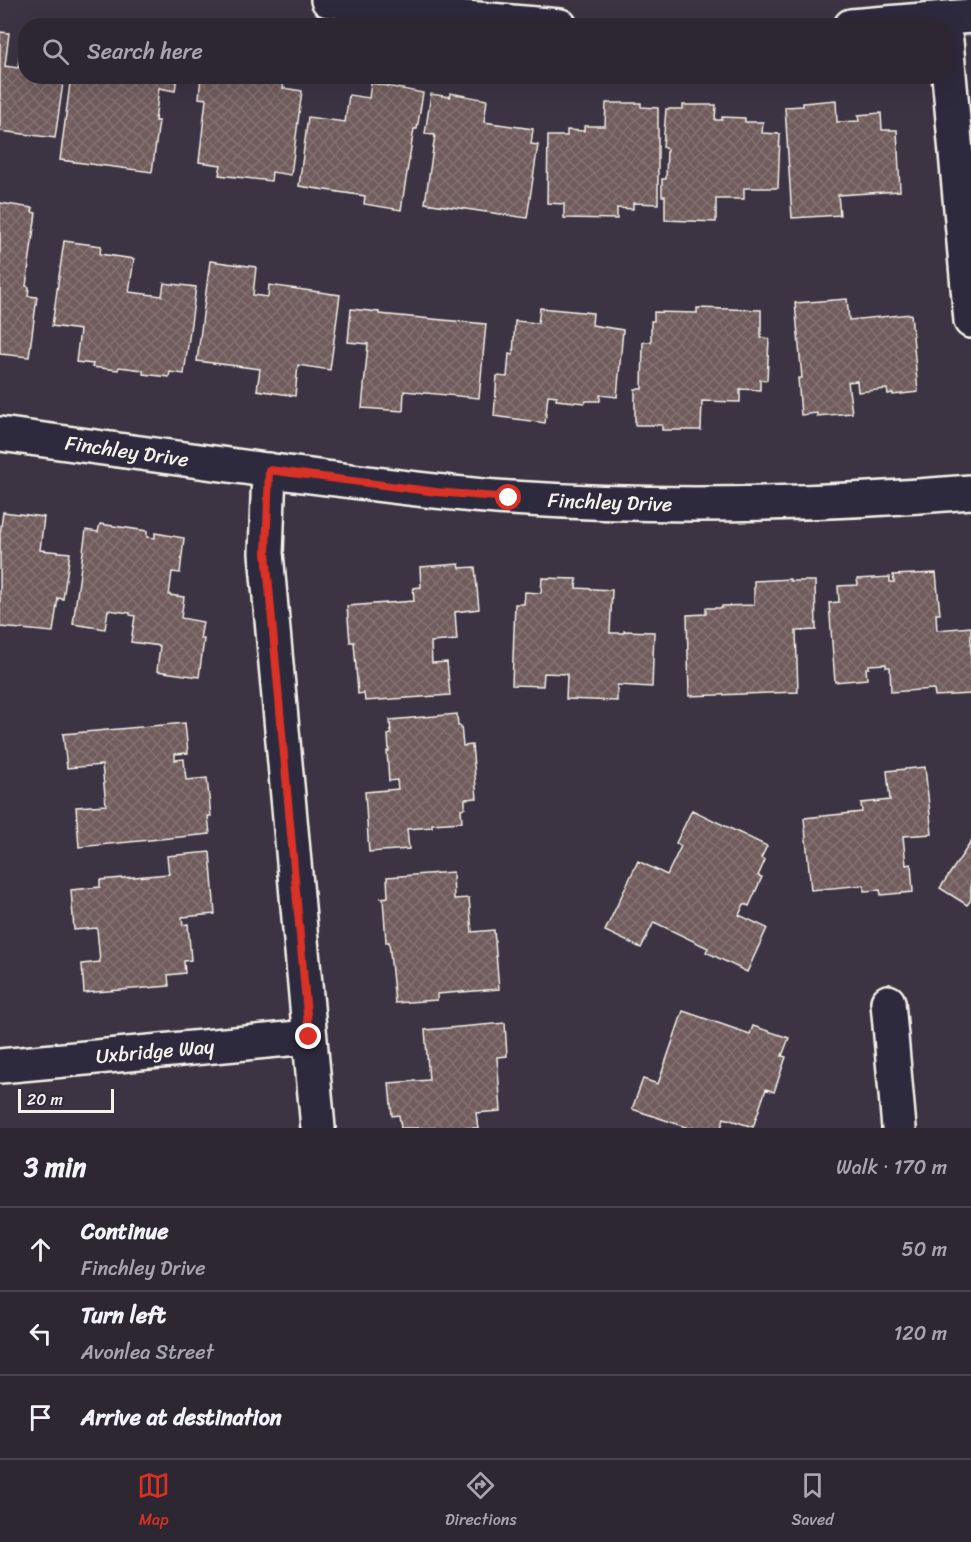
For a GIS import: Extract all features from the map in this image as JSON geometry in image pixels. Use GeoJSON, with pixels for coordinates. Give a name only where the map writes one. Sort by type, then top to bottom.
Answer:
{"type":"FeatureCollection","features":[{"type":"Feature","properties":{"kind":"street"},"geometry":{"type":"LineString","coordinates":[[328,0],[466,18]]}},
{"type":"Feature","properties":{"kind":"street"},"geometry":{"type":"LineString","coordinates":[[953,55],[971,321]]}},
{"type":"Feature","properties":{"kind":"street","name":"Finchley Drive"},"geometry":{"type":"LineString","coordinates":[[0,434],[436,492],[509,498],[623,504],[760,505],[971,492]]}},
{"type":"Feature","properties":{"kind":"street"},"geometry":{"type":"LineString","coordinates":[[269,470],[266,553],[318,1128]]}},
{"type":"Feature","properties":{"kind":"street"},"geometry":{"type":"LineString","coordinates":[[888,1002],[900,1128]]}},
{"type":"Feature","properties":{"kind":"street","name":"Uxbridge Way"},"geometry":{"type":"LineString","coordinates":[[0,1066],[309,1037]]}},
{"type":"Feature","properties":{"kind":"building"},"geometry":{"type":"Polygon","coordinates":[[[0,32],[9,33],[5,66],[18,68],[18,84],[63,84],[55,138],[0,131],[0,32]]]}},
{"type":"Feature","properties":{"kind":"building"},"geometry":{"type":"Polygon","coordinates":[[[70,84],[176,84],[175,91],[159,88],[155,121],[159,121],[152,172],[60,160],[70,84]]]}},
{"type":"Feature","properties":{"kind":"building"},"geometry":{"type":"Polygon","coordinates":[[[200,84],[284,84],[283,88],[302,91],[291,175],[272,172],[271,181],[219,175],[221,165],[199,162],[206,99],[199,98],[200,84]]]}},
{"type":"Feature","properties":{"kind":"building"},"geometry":{"type":"Polygon","coordinates":[[[371,84],[423,93],[417,129],[414,129],[401,210],[364,204],[365,196],[299,186],[308,117],[345,122],[349,95],[369,98],[371,84]]]}},
{"type":"Feature","properties":{"kind":"building"},"geometry":{"type":"Polygon","coordinates":[[[450,93],[487,100],[484,122],[533,129],[531,144],[538,145],[527,218],[425,203],[435,135],[425,134],[431,94],[450,97],[450,93]]]}},
{"type":"Feature","properties":{"kind":"building"},"geometry":{"type":"Polygon","coordinates":[[[836,100],[837,122],[859,121],[858,115],[881,113],[882,130],[897,130],[900,191],[838,195],[840,215],[792,218],[785,107],[836,100]]]}},
{"type":"Feature","properties":{"kind":"building"},"geometry":{"type":"Polygon","coordinates":[[[606,103],[641,103],[641,107],[658,108],[658,204],[633,203],[633,209],[617,208],[617,219],[564,218],[564,204],[547,203],[548,136],[567,136],[567,130],[584,131],[584,126],[605,126],[606,103]]]}},
{"type":"Feature","properties":{"kind":"building"},"geometry":{"type":"Polygon","coordinates":[[[683,105],[716,105],[715,120],[722,120],[722,117],[745,118],[745,122],[763,122],[762,133],[780,134],[778,188],[744,188],[744,199],[716,199],[716,222],[665,220],[662,179],[666,179],[667,149],[663,147],[666,109],[683,109],[683,105]]]}},
{"type":"Feature","properties":{"kind":"building"},"geometry":{"type":"Polygon","coordinates":[[[0,203],[33,208],[32,212],[36,213],[26,286],[29,287],[28,296],[37,297],[29,357],[0,354],[0,203]]]}},
{"type":"Feature","properties":{"kind":"building"},"geometry":{"type":"Polygon","coordinates":[[[64,241],[101,246],[100,254],[134,259],[129,292],[162,296],[164,283],[196,287],[184,374],[170,372],[169,377],[143,374],[143,370],[92,367],[93,364],[76,362],[80,330],[52,326],[64,241]]]}},
{"type":"Feature","properties":{"kind":"building"},"geometry":{"type":"Polygon","coordinates":[[[210,261],[256,267],[253,295],[268,297],[269,285],[340,295],[330,370],[298,365],[295,396],[257,390],[260,369],[197,361],[210,261]]]}},
{"type":"Feature","properties":{"kind":"building"},"geometry":{"type":"Polygon","coordinates":[[[847,299],[849,320],[911,314],[918,392],[893,395],[893,393],[888,394],[887,389],[858,392],[857,381],[848,382],[852,413],[801,415],[798,378],[802,378],[795,303],[847,299]]]}},
{"type":"Feature","properties":{"kind":"building"},"geometry":{"type":"Polygon","coordinates":[[[540,308],[593,313],[592,325],[623,330],[617,397],[600,395],[600,401],[586,401],[585,403],[556,400],[557,396],[548,395],[545,423],[494,416],[497,376],[507,377],[509,354],[513,355],[515,321],[538,323],[540,308]]]}},
{"type":"Feature","properties":{"kind":"building"},"geometry":{"type":"Polygon","coordinates":[[[697,308],[761,310],[761,338],[769,339],[767,380],[760,380],[760,390],[740,389],[740,402],[702,401],[701,430],[662,430],[662,425],[635,425],[635,389],[642,389],[643,342],[651,342],[651,321],[654,321],[654,312],[697,313],[697,308]]]}},
{"type":"Feature","properties":{"kind":"building"},"geometry":{"type":"Polygon","coordinates":[[[351,309],[379,312],[379,314],[486,324],[479,398],[404,391],[403,411],[362,408],[368,344],[348,342],[351,309]]]}},
{"type":"Feature","properties":{"kind":"building"},"geometry":{"type":"Polygon","coordinates":[[[3,512],[44,517],[40,550],[70,553],[63,599],[58,598],[53,632],[0,627],[0,534],[3,512]]]}},
{"type":"Feature","properties":{"kind":"building"},"geometry":{"type":"Polygon","coordinates":[[[100,524],[147,531],[147,537],[155,538],[155,533],[184,538],[180,573],[172,572],[169,595],[184,597],[181,618],[203,622],[200,639],[204,639],[199,677],[157,671],[160,646],[131,642],[135,616],[130,613],[108,610],[105,629],[73,624],[86,530],[98,532],[100,524]]]}},
{"type":"Feature","properties":{"kind":"building"},"geometry":{"type":"Polygon","coordinates":[[[459,564],[460,568],[475,567],[479,609],[455,612],[457,640],[431,642],[432,663],[447,662],[450,695],[365,701],[364,693],[358,694],[354,642],[350,642],[347,606],[414,601],[413,588],[421,587],[420,567],[459,564]]]}},
{"type":"Feature","properties":{"kind":"building"},"geometry":{"type":"Polygon","coordinates":[[[936,573],[940,614],[936,614],[937,630],[971,627],[971,694],[935,696],[934,689],[891,692],[890,667],[886,667],[886,664],[869,665],[869,668],[866,668],[867,679],[835,682],[829,603],[839,602],[838,586],[858,585],[857,579],[890,577],[890,582],[894,582],[893,575],[936,573]]]}},
{"type":"Feature","properties":{"kind":"building"},"geometry":{"type":"Polygon","coordinates":[[[542,578],[577,579],[576,588],[612,590],[610,633],[654,632],[652,687],[617,685],[617,701],[566,699],[567,674],[544,673],[543,686],[512,685],[515,604],[524,604],[525,592],[541,593],[542,578]]]}},
{"type":"Feature","properties":{"kind":"building"},"geometry":{"type":"Polygon","coordinates":[[[790,579],[790,581],[815,581],[816,630],[796,631],[798,692],[689,696],[687,615],[706,614],[706,608],[754,605],[754,581],[790,579]]]}},
{"type":"Feature","properties":{"kind":"building"},"geometry":{"type":"Polygon","coordinates":[[[457,714],[463,746],[472,745],[477,798],[465,799],[465,808],[461,809],[462,822],[432,824],[432,827],[407,829],[409,849],[369,852],[365,792],[398,789],[397,780],[389,781],[387,751],[389,751],[388,735],[391,734],[390,720],[457,714]]]}},
{"type":"Feature","properties":{"kind":"building"},"geometry":{"type":"Polygon","coordinates":[[[185,723],[188,753],[175,754],[175,760],[184,759],[186,780],[207,778],[211,816],[208,816],[210,834],[79,847],[76,807],[106,805],[102,765],[67,768],[63,734],[185,723]]]}},
{"type":"Feature","properties":{"kind":"building"},"geometry":{"type":"Polygon","coordinates":[[[925,767],[932,834],[903,836],[906,865],[911,864],[913,892],[881,895],[880,890],[864,891],[864,885],[811,890],[804,818],[862,812],[861,803],[890,800],[887,771],[925,767]]]}},
{"type":"Feature","properties":{"kind":"building"},"geometry":{"type":"Polygon","coordinates":[[[692,810],[767,846],[761,858],[765,860],[758,876],[762,877],[749,906],[744,904],[739,915],[767,928],[747,972],[706,952],[708,948],[654,922],[641,948],[605,931],[638,861],[667,875],[681,846],[676,843],[692,810]]]}},
{"type":"Feature","properties":{"kind":"building"},"geometry":{"type":"Polygon","coordinates":[[[971,842],[971,900],[967,905],[940,888],[971,842]]]}},
{"type":"Feature","properties":{"kind":"building"},"geometry":{"type":"Polygon","coordinates":[[[210,852],[215,914],[182,917],[183,925],[188,924],[191,960],[184,961],[185,973],[168,975],[169,986],[84,993],[82,964],[100,962],[97,928],[74,930],[71,890],[100,887],[100,880],[169,874],[167,856],[210,852]]]}},
{"type":"Feature","properties":{"kind":"building"},"geometry":{"type":"Polygon","coordinates":[[[453,872],[454,899],[469,898],[472,932],[494,930],[499,989],[437,994],[437,1000],[395,1003],[389,942],[386,942],[383,898],[380,898],[388,897],[387,877],[453,872]]]}},
{"type":"Feature","properties":{"kind":"building"},"geometry":{"type":"Polygon","coordinates":[[[683,1011],[750,1034],[753,1026],[789,1038],[782,1056],[786,1057],[774,1092],[766,1089],[753,1127],[724,1118],[721,1128],[689,1128],[632,1109],[643,1079],[658,1084],[683,1011]]]}},
{"type":"Feature","properties":{"kind":"building"},"geometry":{"type":"Polygon","coordinates":[[[505,1023],[507,1056],[497,1057],[501,1111],[476,1113],[478,1128],[401,1128],[399,1115],[392,1116],[389,1083],[429,1080],[425,1030],[505,1023]]]}},
{"type":"Feature","properties":{"kind":"route"},"geometry":{"type":"LineString","coordinates":[[309,1037],[266,553],[269,470],[436,492],[509,498]]}}]}
